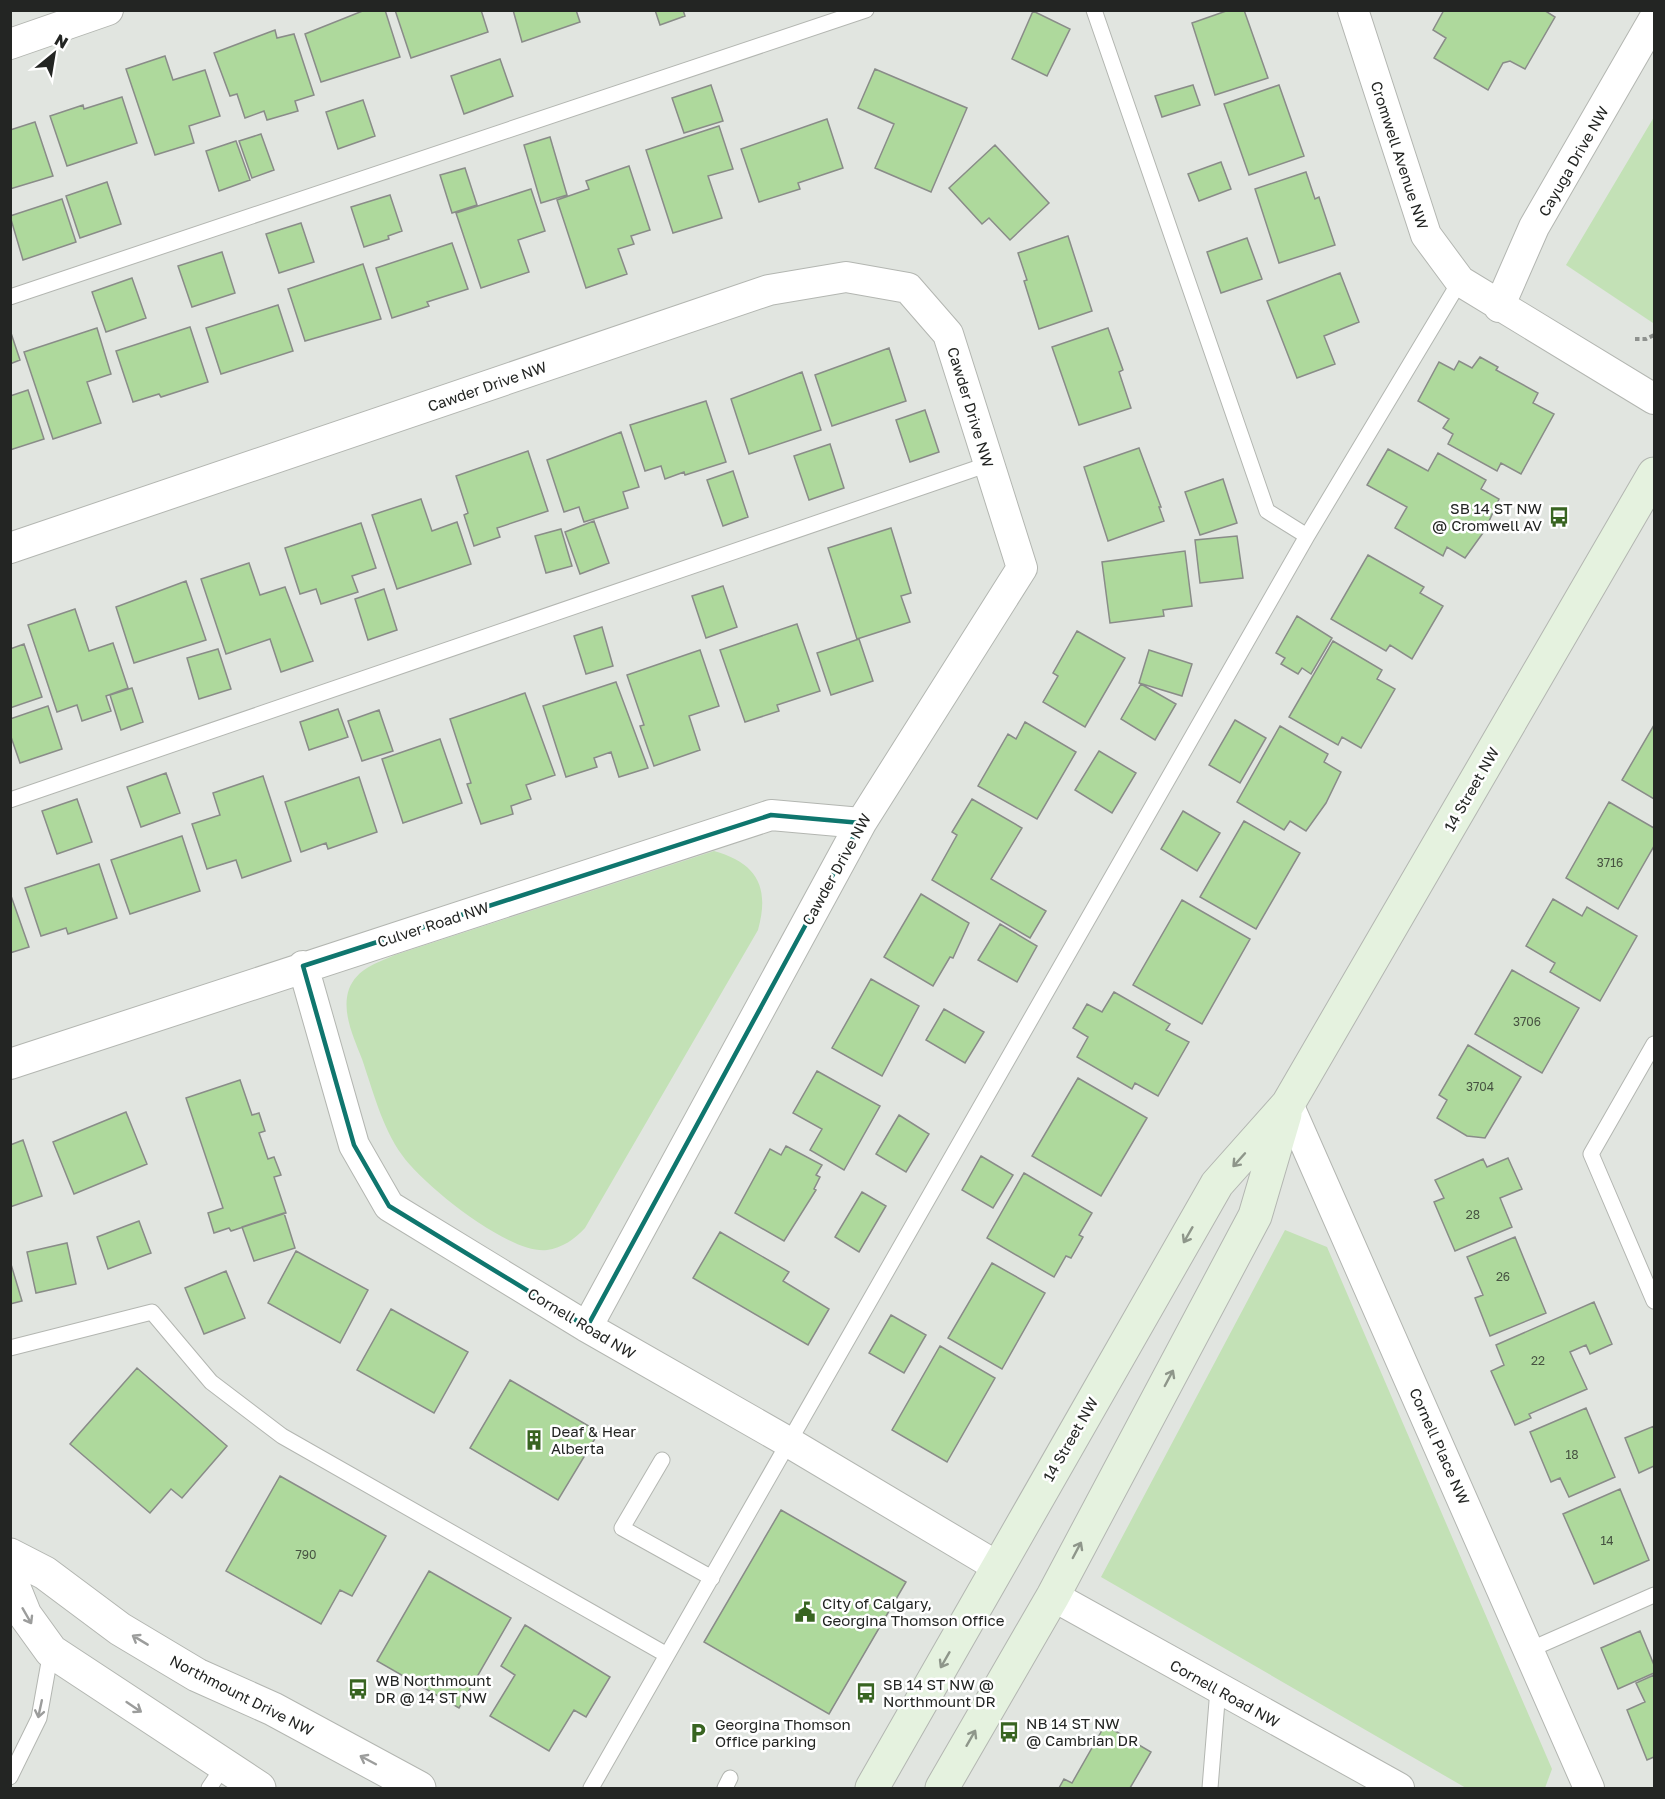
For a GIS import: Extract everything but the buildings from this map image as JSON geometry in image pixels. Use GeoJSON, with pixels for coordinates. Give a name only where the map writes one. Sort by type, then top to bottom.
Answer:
{"type":"FeatureCollection","features":[{"type":"Feature","properties":{"kind":"main road","name":"14 Street NW"},"geometry":{"type":"LineString","coordinates":[[872,1788],[1217,1184],[1288,1104],[1654,474]]}},
{"type":"Feature","properties":{"kind":"main road","name":"14 Street NW"},"geometry":{"type":"LineString","coordinates":[[942,1788],[1053,1596],[1255,1216],[1288,1104]]}},
{"type":"Feature","properties":{"kind":"street"},"geometry":{"type":"LineString","coordinates":[[10,44],[108,10]]}},
{"type":"Feature","properties":{"kind":"street","name":"Cromwell Avenue NW"},"geometry":{"type":"LineString","coordinates":[[1353,10],[1426,235],[1460,281],[1499,307],[1654,399]]}},
{"type":"Feature","properties":{"kind":"street","name":"Cayuga Drive NW"},"geometry":{"type":"LineString","coordinates":[[1499,307],[1534,227],[1654,19]]}},
{"type":"Feature","properties":{"kind":"street","name":"Cawder Drive NW"},"geometry":{"type":"LineString","coordinates":[[10,548],[769,290],[846,277],[908,288],[948,334],[1022,568],[861,823],[587,1328]]}},
{"type":"Feature","properties":{"kind":"street","name":"Culver Road NW"},"geometry":{"type":"LineString","coordinates":[[10,1064],[303,966],[771,815],[861,823]]}},
{"type":"Feature","properties":{"kind":"street","name":"Cornell Road NW"},"geometry":{"type":"LineString","coordinates":[[303,966],[354,1145],[389,1206],[587,1328],[790,1443],[998,1567]]}},
{"type":"Feature","properties":{"kind":"street","name":"Cornell Place NW"},"geometry":{"type":"LineString","coordinates":[[1288,1104],[1589,1788]]}},
{"type":"Feature","properties":{"kind":"street","name":"Northmount Drive NW"},"geometry":{"type":"LineString","coordinates":[[10,1555],[45,1573],[120,1629],[197,1675],[273,1709],[419,1788]]}},
{"type":"Feature","properties":{"kind":"street"},"geometry":{"type":"LineString","coordinates":[[10,1578],[25,1615],[51,1652],[216,1778],[259,1788]]}},
{"type":"Feature","properties":{"kind":"street","name":"Cornell Road NW"},"geometry":{"type":"LineString","coordinates":[[1053,1596],[1399,1788]]}},
{"type":"Feature","properties":{"kind":"lane"},"geometry":{"type":"LineString","coordinates":[[10,297],[866,10]]}},
{"type":"Feature","properties":{"kind":"lane"},"geometry":{"type":"LineString","coordinates":[[1094,10],[1267,511],[1307,536]]}},
{"type":"Feature","properties":{"kind":"lane"},"geometry":{"type":"LineString","coordinates":[[591,1788],[1307,536],[1460,281]]}},
{"type":"Feature","properties":{"kind":"lane"},"geometry":{"type":"LineString","coordinates":[[10,800],[989,464]]}},
{"type":"Feature","properties":{"kind":"lane"},"geometry":{"type":"LineString","coordinates":[[1654,1044],[1591,1154],[1654,1301]]}},
{"type":"Feature","properties":{"kind":"lane"},"geometry":{"type":"LineString","coordinates":[[10,1348],[152,1312],[211,1382],[282,1436],[667,1655]]}},
{"type":"Feature","properties":{"kind":"lane"},"geometry":{"type":"LineString","coordinates":[[662,1460],[622,1528],[712,1578]]}},
{"type":"Feature","properties":{"kind":"lane"},"geometry":{"type":"LineString","coordinates":[[1529,1650],[1654,1595]]}},
{"type":"Feature","properties":{"kind":"lane"},"geometry":{"type":"LineString","coordinates":[[10,1778],[39,1718],[51,1652]]}},
{"type":"Feature","properties":{"kind":"lane"},"geometry":{"type":"LineString","coordinates":[[1210,1788],[1218,1689]]}},
{"type":"Feature","properties":{"kind":"path"},"geometry":{"type":"LineString","coordinates":[[1635,339],[1646,339],[1654,335]]}},
{"type":"Feature","properties":{"kind":"highlighted area"},"geometry":{"type":"Polygon","coordinates":[[[771,815],[861,823],[587,1327],[389,1206],[354,1145],[303,966],[771,815]]]}},
{"type":"Feature","properties":{"kind":"green space"},"geometry":{"type":"Polygon","coordinates":[[[1654,117],[1654,320],[1653,323],[1566,265],[1654,117]]]}},
{"type":"Feature","properties":{"kind":"green space"},"geometry":{"type":"Polygon","coordinates":[[[714,851],[741,862],[757,879],[762,901],[758,930],[585,1228],[568,1242],[547,1250],[531,1249],[490,1230],[447,1200],[428,1183],[395,1144],[379,1108],[347,1016],[347,998],[352,982],[368,968],[395,955],[714,851]]]}},
{"type":"Feature","properties":{"kind":"green space"},"geometry":{"type":"Polygon","coordinates":[[[1285,1230],[1327,1247],[1552,1769],[1545,1788],[1466,1788],[1101,1577],[1285,1230]]]}},
{"type":"Feature","properties":{"kind":"place","name":"SB 14 ST NW @ Cromwell AV"},"geometry":{"type":"Point","coordinates":[1559,517]}},
{"type":"Feature","properties":{"kind":"place","name":"Deaf & Hear Alberta"},"geometry":{"type":"Point","coordinates":[534,1440]}},
{"type":"Feature","properties":{"kind":"place","name":"City of Calgary, Georgina Thomson Office"},"geometry":{"type":"Point","coordinates":[805,1612]}},
{"type":"Feature","properties":{"kind":"place","name":"WB Northmount DR @ 14 ST NW"},"geometry":{"type":"Point","coordinates":[358,1689]}},
{"type":"Feature","properties":{"kind":"place","name":"SB 14 ST NW @ Northmount DR"},"geometry":{"type":"Point","coordinates":[866,1693]}},
{"type":"Feature","properties":{"kind":"place","name":"NB 14 ST NW @ Cambrian DR"},"geometry":{"type":"Point","coordinates":[1009,1732]}},
{"type":"Feature","properties":{"kind":"place","name":"Georgina Thomson Office parking"},"geometry":{"type":"Point","coordinates":[698,1733]}}]}
